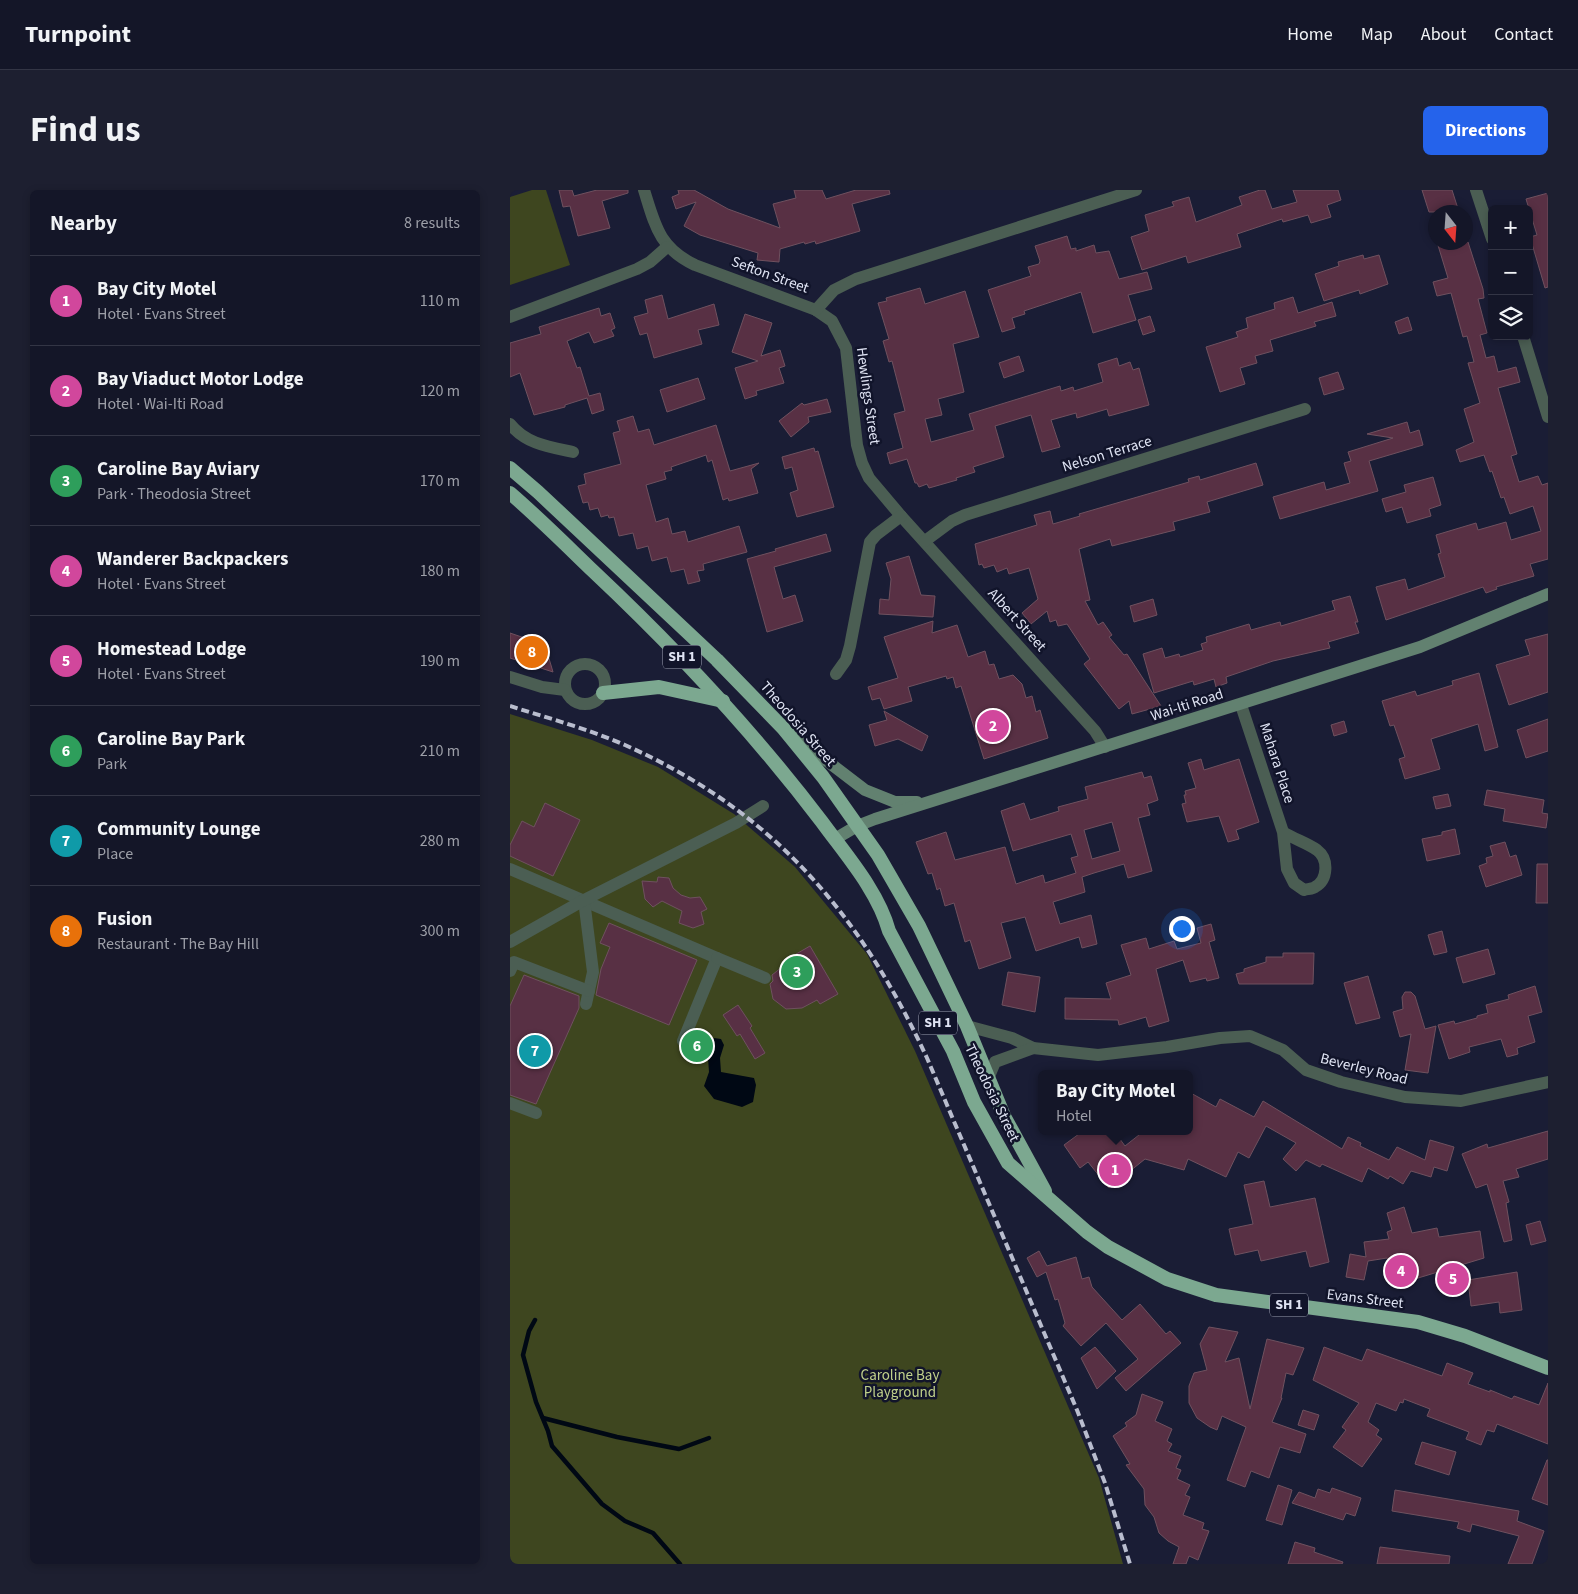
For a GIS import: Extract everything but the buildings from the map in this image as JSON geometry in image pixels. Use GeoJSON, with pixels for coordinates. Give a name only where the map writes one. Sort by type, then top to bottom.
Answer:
{"type":"FeatureCollection","features":[{"type":"Feature","properties":{"kind":"highway","name":"Theodosia Street"},"geometry":{"type":"LineString","coordinates":[[510,468],[717,660],[783,728],[823,778],[878,855],[919,926],[967,1026],[1004,1116],[1049,1199]]}},
{"type":"Feature","properties":{"kind":"highway","name":"Theodosia Street"},"geometry":{"type":"LineString","coordinates":[[510,493],[653,628],[723,701],[786,775],[835,839],[856,868],[886,918],[890,930],[953,1051],[978,1109],[1008,1163],[1049,1199]]}},
{"type":"Feature","properties":{"kind":"highway"},"geometry":{"type":"LineString","coordinates":[[602,693],[659,687],[723,701]]}},
{"type":"Feature","properties":{"kind":"highway","name":"Evans Street"},"geometry":{"type":"LineString","coordinates":[[1049,1199],[1087,1232],[1108,1246],[1146,1268],[1192,1288],[1240,1299],[1418,1322],[1465,1336],[1548,1368]]}},
{"type":"Feature","properties":{"kind":"main road","name":"Wai-Iti Road"},"geometry":{"type":"LineString","coordinates":[[835,839],[857,826],[1420,647],[1548,594]]}},
{"type":"Feature","properties":{"kind":"main road"},"geometry":{"type":"LineString","coordinates":[[783,728],[865,790],[895,802],[929,803]]}},
{"type":"Feature","properties":{"kind":"street"},"geometry":{"type":"LineString","coordinates":[[510,318],[637,269],[650,262],[667,247],[658,232],[644,190]]}},
{"type":"Feature","properties":{"kind":"street","name":"Sefton Street"},"geometry":{"type":"LineString","coordinates":[[667,247],[677,256],[695,264],[816,310],[834,290],[856,279],[1136,190]]}},
{"type":"Feature","properties":{"kind":"street"},"geometry":{"type":"LineString","coordinates":[[1476,190],[1488,227]]}},
{"type":"Feature","properties":{"kind":"street","name":"Hewlings Street"},"geometry":{"type":"LineString","coordinates":[[816,310],[832,321],[846,348],[857,445],[862,463],[869,478],[901,516]]}},
{"type":"Feature","properties":{"kind":"street"},"geometry":{"type":"LineString","coordinates":[[1523,340],[1548,417]]}},
{"type":"Feature","properties":{"kind":"street","name":"Nelson Terrace"},"geometry":{"type":"LineString","coordinates":[[925,541],[952,521],[965,515],[1305,409]]}},
{"type":"Feature","properties":{"kind":"street"},"geometry":{"type":"LineString","coordinates":[[510,424],[531,442],[573,452]]}},
{"type":"Feature","properties":{"kind":"street"},"geometry":{"type":"LineString","coordinates":[[836,674],[846,660],[850,646],[870,542],[876,535],[901,516]]}},
{"type":"Feature","properties":{"kind":"street","name":"Albert Street"},"geometry":{"type":"LineString","coordinates":[[901,516],[1095,731],[1106,748]]}},
{"type":"Feature","properties":{"kind":"street"},"geometry":{"type":"LineString","coordinates":[[580,665],[594,667],[604,678],[602,693],[594,702],[583,704],[572,700],[565,690],[566,677],[569,672],[580,665]]}},
{"type":"Feature","properties":{"kind":"street"},"geometry":{"type":"LineString","coordinates":[[510,677],[542,687],[565,690]]}},
{"type":"Feature","properties":{"kind":"street","name":"Mahara Place"},"geometry":{"type":"LineString","coordinates":[[1241,705],[1283,832],[1287,869],[1294,883],[1304,890],[1316,887],[1324,877],[1326,866],[1323,857],[1318,851],[1283,832]]}},
{"type":"Feature","properties":{"kind":"street"},"geometry":{"type":"LineString","coordinates":[[510,942],[584,900],[736,823],[763,806]]}},
{"type":"Feature","properties":{"kind":"street"},"geometry":{"type":"LineString","coordinates":[[510,869],[765,978]]}},
{"type":"Feature","properties":{"kind":"street"},"geometry":{"type":"LineString","coordinates":[[584,900],[593,972],[586,1004]]}},
{"type":"Feature","properties":{"kind":"street"},"geometry":{"type":"LineString","coordinates":[[683,1041],[717,958]]}},
{"type":"Feature","properties":{"kind":"street"},"geometry":{"type":"LineString","coordinates":[[510,971],[514,962],[589,991]]}},
{"type":"Feature","properties":{"kind":"street","name":"Beverley Road"},"geometry":{"type":"LineString","coordinates":[[967,1026],[1012,1038],[1033,1048],[1098,1055],[1168,1047],[1220,1038],[1250,1036],[1283,1050],[1306,1070],[1341,1082],[1405,1097],[1461,1101],[1548,1082]]}},
{"type":"Feature","properties":{"kind":"street","name":"Beverley Road"},"geometry":{"type":"LineString","coordinates":[[988,1079],[995,1062],[1033,1048]]}},
{"type":"Feature","properties":{"kind":"street"},"geometry":{"type":"LineString","coordinates":[[510,1103],[536,1113]]}},
{"type":"Feature","properties":{"kind":"green space"},"geometry":{"type":"Polygon","coordinates":[[[532,190],[546,190],[570,265],[510,285],[510,197],[532,190]]]}},
{"type":"Feature","properties":{"kind":"green space","name":"Caroline Bay Playground"},"geometry":{"type":"Polygon","coordinates":[[[510,714],[592,740],[658,767],[734,814],[795,867],[867,954],[915,1051],[1099,1478],[1123,1564],[510,1564],[510,714]]]}},
{"type":"Feature","properties":{"kind":"shaded area"},"geometry":{"type":"Polygon","coordinates":[[[714,1038],[721,1039],[724,1045],[720,1058],[721,1072],[754,1078],[756,1085],[753,1102],[742,1107],[714,1099],[704,1086],[709,1072],[708,1058],[713,1053],[711,1041],[714,1038]]]}},
{"type":"Feature","properties":{"kind":"waterway"},"geometry":{"type":"LineString","coordinates":[[535,1320],[529,1331],[523,1355],[536,1402],[552,1446],[602,1504],[625,1521],[653,1533],[680,1564]]}},
{"type":"Feature","properties":{"kind":"waterway"},"geometry":{"type":"LineString","coordinates":[[543,1418],[617,1437],[679,1449],[709,1438]]}},
{"type":"Feature","properties":{"kind":"railway"},"geometry":{"type":"LineString","coordinates":[[510,706],[611,739],[678,771],[725,801],[768,835],[806,872],[841,913],[872,957],[901,1006],[927,1058],[1077,1410],[1105,1483],[1130,1564]]}},
{"type":"Feature","properties":{"kind":"place","name":"Fusion"},"geometry":{"type":"Point","coordinates":[532,652]}},
{"type":"Feature","properties":{"kind":"place","name":"Bay Viaduct Motor Lodge"},"geometry":{"type":"Point","coordinates":[993,726]}},
{"type":"Feature","properties":{"kind":"place","name":"Caroline Bay Aviary"},"geometry":{"type":"Point","coordinates":[797,972]}},
{"type":"Feature","properties":{"kind":"place","name":"Caroline Bay Park"},"geometry":{"type":"Point","coordinates":[697,1046]}},
{"type":"Feature","properties":{"kind":"place","name":"Community Lounge"},"geometry":{"type":"Point","coordinates":[535,1051]}},
{"type":"Feature","properties":{"kind":"place","name":"Bay City Motel"},"geometry":{"type":"Point","coordinates":[1115,1170]}},
{"type":"Feature","properties":{"kind":"place","name":"Wanderer Backpackers"},"geometry":{"type":"Point","coordinates":[1401,1271]}},
{"type":"Feature","properties":{"kind":"place","name":"Homestead Lodge"},"geometry":{"type":"Point","coordinates":[1453,1279]}}]}
